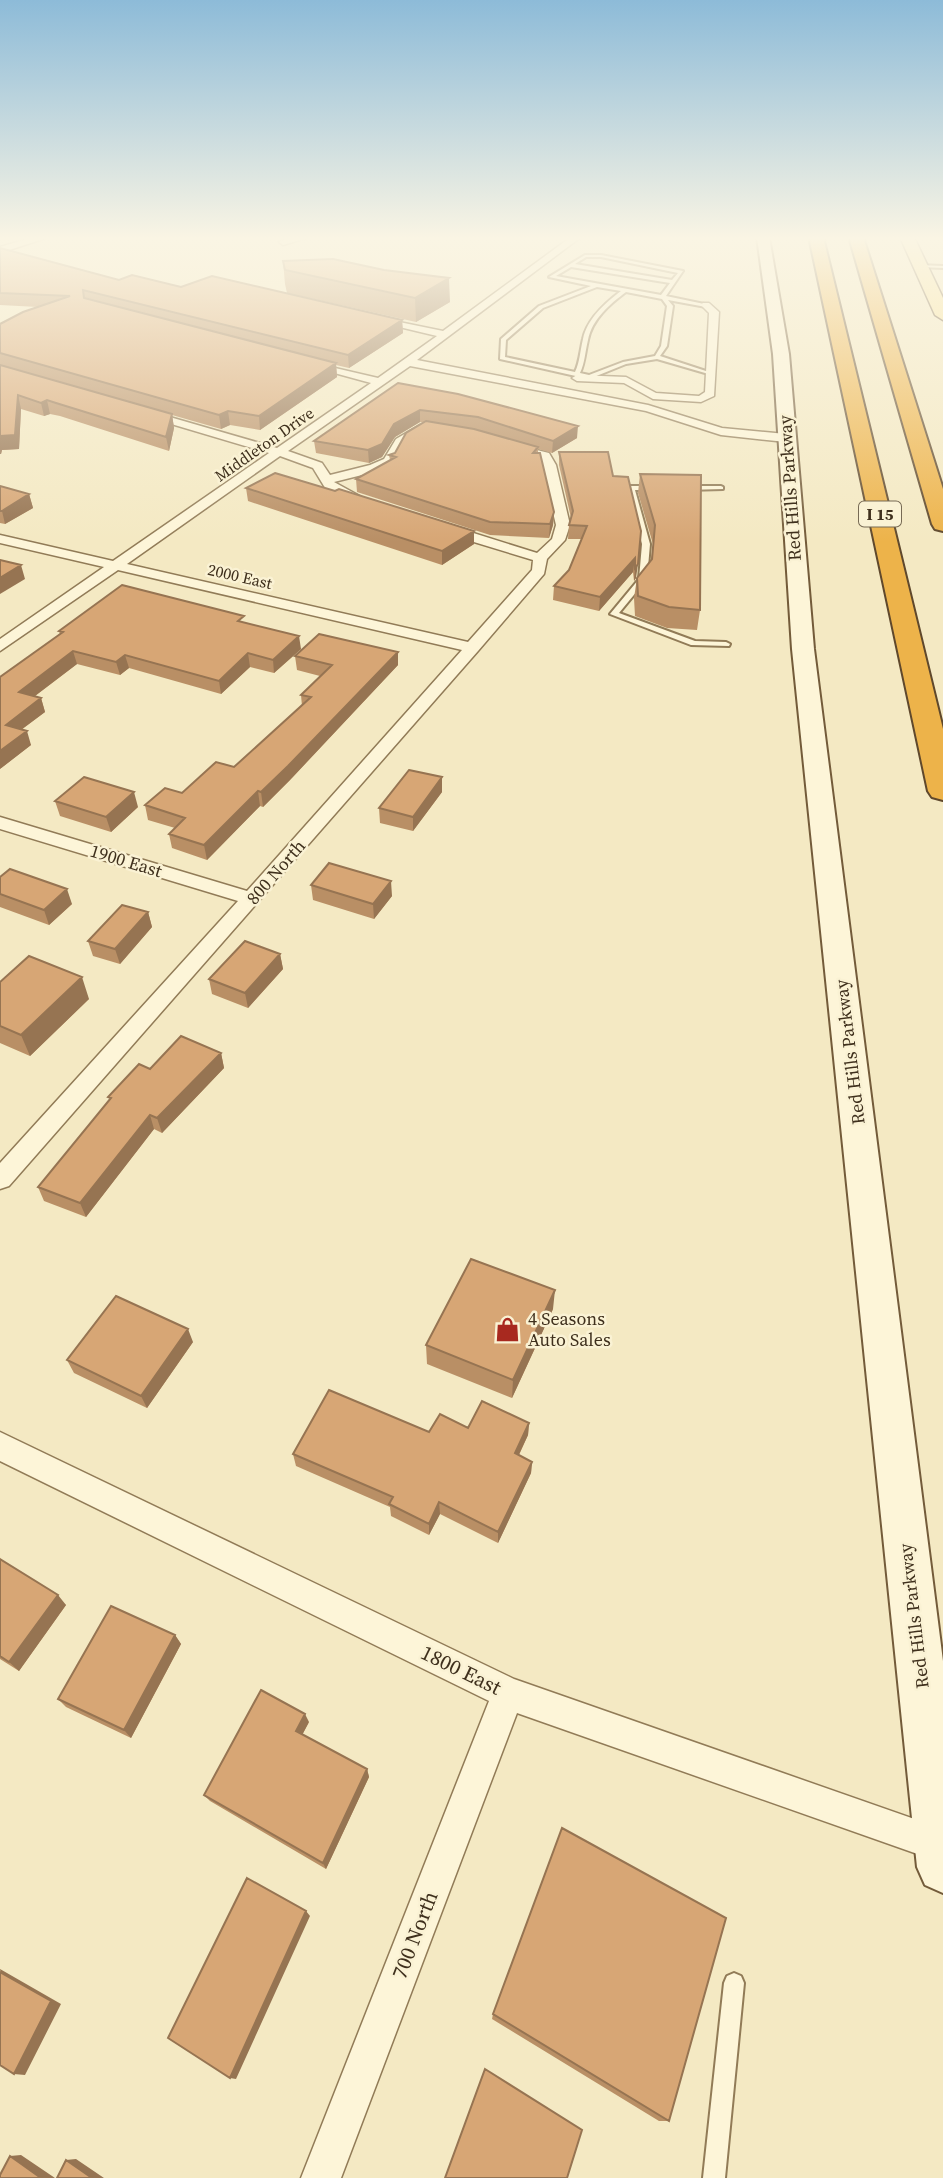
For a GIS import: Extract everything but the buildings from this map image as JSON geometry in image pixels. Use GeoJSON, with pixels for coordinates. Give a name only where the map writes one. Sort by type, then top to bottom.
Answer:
{"type":"FeatureCollection","features":[{"type":"Feature","properties":{"kind":"highway","name":"I 15"},"geometry":{"type":"LineString","coordinates":[[840,339],[943,791]]}},
{"type":"Feature","properties":{"kind":"highway"},"geometry":{"type":"LineString","coordinates":[[887,339],[943,524]]}},
{"type":"Feature","properties":{"kind":"main road","name":"Red Hills Parkway"},"geometry":{"type":"LineString","coordinates":[[778,339],[803,649],[942,1857]]}},
{"type":"Feature","properties":{"kind":"street","name":"Middleton Drive"},"geometry":{"type":"LineString","coordinates":[[0,646],[439,339]]}},
{"type":"Feature","properties":{"kind":"street"},"geometry":{"type":"LineString","coordinates":[[581,376],[626,380],[653,396],[701,399],[710,394],[713,339]]}},
{"type":"Feature","properties":{"kind":"street"},"geometry":{"type":"LineString","coordinates":[[301,361],[380,382]]}},
{"type":"Feature","properties":{"kind":"street"},"geometry":{"type":"LineString","coordinates":[[408,362],[648,408],[721,431],[786,438]]}},
{"type":"Feature","properties":{"kind":"street"},"geometry":{"type":"LineString","coordinates":[[133,410],[279,452],[318,466],[331,488],[339,494],[369,505]]}},
{"type":"Feature","properties":{"kind":"street"},"geometry":{"type":"LineString","coordinates":[[327,480],[374,468],[389,461],[400,442],[424,428],[442,430]]}},
{"type":"Feature","properties":{"kind":"street","name":"800 North"},"geometry":{"type":"LineString","coordinates":[[0,1179],[252,900],[539,571],[540,558],[558,540],[563,525],[550,465],[545,456],[503,443]]}},
{"type":"Feature","properties":{"kind":"street"},"geometry":{"type":"LineString","coordinates":[[435,526],[540,558]]}},
{"type":"Feature","properties":{"kind":"street","name":"2000 East"},"geometry":{"type":"LineString","coordinates":[[0,539],[472,648]]}},
{"type":"Feature","properties":{"kind":"street","name":"1900 East"},"geometry":{"type":"LineString","coordinates":[[0,823],[252,900]]}},
{"type":"Feature","properties":{"kind":"street","name":"1800 East"},"geometry":{"type":"LineString","coordinates":[[0,1447],[508,1693],[942,1857]]}},
{"type":"Feature","properties":{"kind":"street","name":"700 North"},"geometry":{"type":"LineString","coordinates":[[321,2178],[508,1693]]}},
{"type":"Feature","properties":{"kind":"lane"},"geometry":{"type":"LineString","coordinates":[[505,339],[502,358],[581,376],[657,357],[710,374]]}},
{"type":"Feature","properties":{"kind":"lane"},"geometry":{"type":"LineString","coordinates":[[581,376],[586,339]]}},
{"type":"Feature","properties":{"kind":"lane"},"geometry":{"type":"LineString","coordinates":[[657,357],[665,339]]}},
{"type":"Feature","properties":{"kind":"lane"},"geometry":{"type":"LineString","coordinates":[[670,488],[631,488],[646,544],[643,579],[614,614],[694,643],[726,644]]}},
{"type":"Feature","properties":{"kind":"lane"},"geometry":{"type":"LineString","coordinates":[[682,488],[721,488]]}},
{"type":"Feature","properties":{"kind":"lane"},"geometry":{"type":"LineString","coordinates":[[714,2178],[734,1983]]}},
{"type":"Feature","properties":{"kind":"place","name":"4 Seasons Auto Sales"},"geometry":{"type":"Point","coordinates":[508,1329]}}]}
